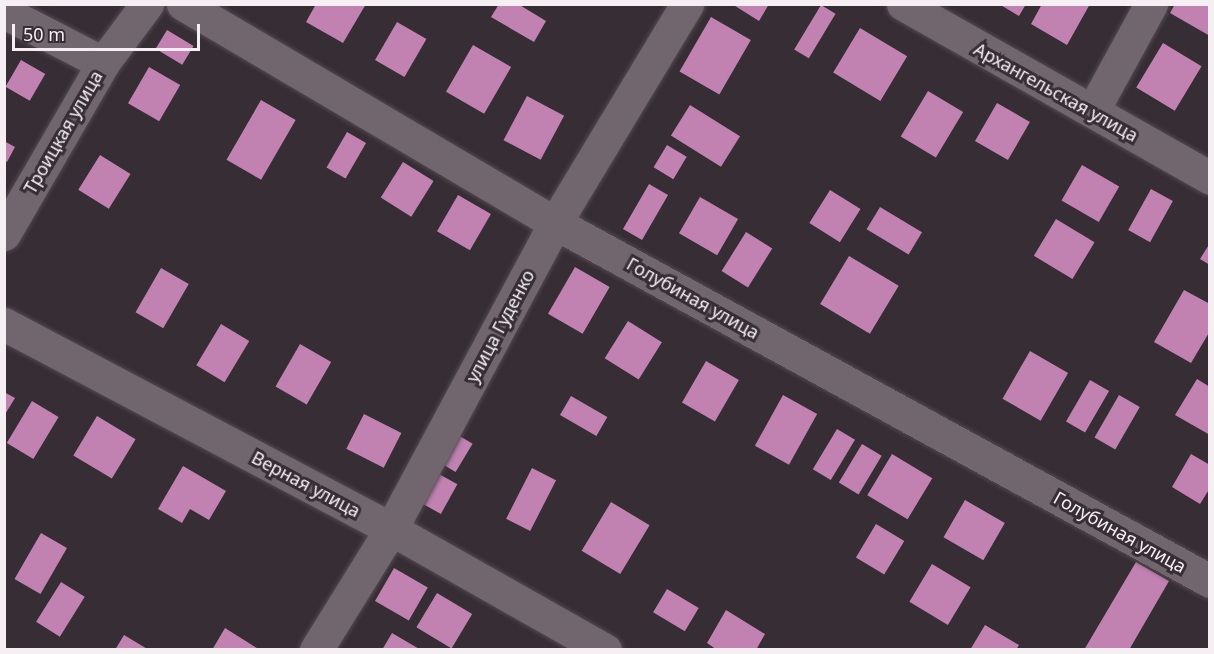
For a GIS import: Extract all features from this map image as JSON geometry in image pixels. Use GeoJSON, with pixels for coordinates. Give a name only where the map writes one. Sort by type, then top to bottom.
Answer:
{"type":"FeatureCollection","features":[{"type":"Feature","properties":{"kind":"street","name":"Троицкая улица"},"geometry":{"type":"LineString","coordinates":[[4,234],[103,63],[147,4]]}},
{"type":"Feature","properties":{"kind":"street","name":"Голубиная улица"},"geometry":{"type":"LineString","coordinates":[[183,4],[555,223],[1209,581]]}},
{"type":"Feature","properties":{"kind":"street","name":"улица Гуденко"},"geometry":{"type":"LineString","coordinates":[[316,650],[391,529],[555,223],[687,4]]}},
{"type":"Feature","properties":{"kind":"street","name":"Архангельская улица"},"geometry":{"type":"LineString","coordinates":[[903,4],[944,30],[1093,111],[1209,178]]}},
{"type":"Feature","properties":{"kind":"street"},"geometry":{"type":"LineString","coordinates":[[1093,111],[1151,4]]}},
{"type":"Feature","properties":{"kind":"street"},"geometry":{"type":"LineString","coordinates":[[4,12],[103,63]]}},
{"type":"Feature","properties":{"kind":"street","name":"Верная улица"},"geometry":{"type":"LineString","coordinates":[[4,324],[391,529],[605,650]]}},
{"type":"Feature","properties":{"kind":"building"},"geometry":{"type":"Polygon","coordinates":[[[316,4],[366,4],[343,43],[306,22],[316,4]]]}},
{"type":"Feature","properties":{"kind":"building"},"geometry":{"type":"Polygon","coordinates":[[[499,4],[518,4],[546,21],[534,42],[491,17],[499,4]]]}},
{"type":"Feature","properties":{"kind":"building"},"geometry":{"type":"Polygon","coordinates":[[[732,4],[769,4],[759,21],[732,4]]]}},
{"type":"Feature","properties":{"kind":"building"},"geometry":{"type":"Polygon","coordinates":[[[999,4],[1026,4],[1019,16],[999,4]]]}},
{"type":"Feature","properties":{"kind":"building"},"geometry":{"type":"Polygon","coordinates":[[[1042,4],[1090,4],[1067,45],[1031,24],[1042,4]]]}},
{"type":"Feature","properties":{"kind":"building"},"geometry":{"type":"Polygon","coordinates":[[[1175,4],[1210,4],[1210,36],[1170,13],[1175,4]]]}},
{"type":"Feature","properties":{"kind":"building"},"geometry":{"type":"Polygon","coordinates":[[[821,5],[836,14],[809,58],[794,50],[821,5]]]}},
{"type":"Feature","properties":{"kind":"building"},"geometry":{"type":"Polygon","coordinates":[[[711,17],[751,40],[719,95],[680,72],[711,17]]]}},
{"type":"Feature","properties":{"kind":"building"},"geometry":{"type":"Polygon","coordinates":[[[397,22],[426,39],[404,77],[375,60],[397,22]]]}},
{"type":"Feature","properties":{"kind":"building"},"geometry":{"type":"Polygon","coordinates":[[[860,28],[907,56],[880,101],[833,73],[860,28]]]}},
{"type":"Feature","properties":{"kind":"building"},"geometry":{"type":"Polygon","coordinates":[[[167,30],[194,46],[182,65],[156,49],[167,30]]]}},
{"type":"Feature","properties":{"kind":"building"},"geometry":{"type":"Polygon","coordinates":[[[1163,43],[1202,66],[1175,111],[1136,88],[1163,43]]]}},
{"type":"Feature","properties":{"kind":"building"},"geometry":{"type":"Polygon","coordinates":[[[473,45],[511,67],[484,114],[446,92],[473,45]]]}},
{"type":"Feature","properties":{"kind":"building"},"geometry":{"type":"Polygon","coordinates":[[[21,60],[45,74],[30,101],[6,87],[21,60]]]}},
{"type":"Feature","properties":{"kind":"building"},"geometry":{"type":"Polygon","coordinates":[[[149,67],[180,85],[159,121],[128,103],[149,67]]]}},
{"type":"Feature","properties":{"kind":"building"},"geometry":{"type":"Polygon","coordinates":[[[928,91],[963,112],[936,158],[901,136],[928,91]]]}},
{"type":"Feature","properties":{"kind":"building"},"geometry":{"type":"Polygon","coordinates":[[[527,96],[564,116],[541,160],[504,140],[527,96]]]}},
{"type":"Feature","properties":{"kind":"building"},"geometry":{"type":"Polygon","coordinates":[[[261,100],[296,120],[261,180],[226,160],[261,100]]]}},
{"type":"Feature","properties":{"kind":"building"},"geometry":{"type":"Polygon","coordinates":[[[997,103],[1030,122],[1008,160],[975,141],[997,103]]]}},
{"type":"Feature","properties":{"kind":"building"},"geometry":{"type":"Polygon","coordinates":[[[690,105],[740,136],[721,167],[671,136],[690,105]]]}},
{"type":"Feature","properties":{"kind":"building"},"geometry":{"type":"Polygon","coordinates":[[[347,132],[366,143],[346,179],[326,168],[347,132]]]}},
{"type":"Feature","properties":{"kind":"building"},"geometry":{"type":"Polygon","coordinates":[[[4,141],[15,147],[7,162],[4,160],[4,141]]]}},
{"type":"Feature","properties":{"kind":"building"},"geometry":{"type":"Polygon","coordinates":[[[667,145],[687,157],[673,179],[654,167],[667,145]]]}},
{"type":"Feature","properties":{"kind":"building"},"geometry":{"type":"Polygon","coordinates":[[[100,155],[131,174],[109,209],[78,190],[100,155]]]}},
{"type":"Feature","properties":{"kind":"building"},"geometry":{"type":"Polygon","coordinates":[[[403,162],[434,181],[411,217],[381,198],[403,162]]]}},
{"type":"Feature","properties":{"kind":"building"},"geometry":{"type":"Polygon","coordinates":[[[1082,165],[1119,186],[1099,222],[1062,201],[1082,165]]]}},
{"type":"Feature","properties":{"kind":"building"},"geometry":{"type":"Polygon","coordinates":[[[649,184],[668,195],[642,240],[623,229],[649,184]]]}},
{"type":"Feature","properties":{"kind":"building"},"geometry":{"type":"Polygon","coordinates":[[[1151,189],[1173,201],[1150,242],[1128,230],[1151,189]]]}},
{"type":"Feature","properties":{"kind":"building"},"geometry":{"type":"Polygon","coordinates":[[[830,190],[861,209],[840,242],[809,223],[830,190]]]}},
{"type":"Feature","properties":{"kind":"building"},"geometry":{"type":"Polygon","coordinates":[[[458,195],[491,214],[470,250],[437,231],[458,195]]]}},
{"type":"Feature","properties":{"kind":"building"},"geometry":{"type":"Polygon","coordinates":[[[700,197],[738,219],[717,255],[679,233],[700,197]]]}},
{"type":"Feature","properties":{"kind":"building"},"geometry":{"type":"Polygon","coordinates":[[[880,207],[922,232],[909,255],[867,229],[880,207]]]}},
{"type":"Feature","properties":{"kind":"building"},"geometry":{"type":"Polygon","coordinates":[[[1056,219],[1095,242],[1072,279],[1034,256],[1056,219]]]}},
{"type":"Feature","properties":{"kind":"building"},"geometry":{"type":"Polygon","coordinates":[[[746,232],[772,248],[748,287],[722,271],[746,232]]]}},
{"type":"Feature","properties":{"kind":"building"},"geometry":{"type":"Polygon","coordinates":[[[1210,243],[1210,265],[1200,259],[1210,243]]]}},
{"type":"Feature","properties":{"kind":"building"},"geometry":{"type":"Polygon","coordinates":[[[849,256],[899,286],[870,334],[820,304],[849,256]]]}},
{"type":"Feature","properties":{"kind":"building"},"geometry":{"type":"Polygon","coordinates":[[[575,267],[610,287],[583,334],[548,314],[575,267]]]}},
{"type":"Feature","properties":{"kind":"building"},"geometry":{"type":"Polygon","coordinates":[[[161,268],[189,284],[163,328],[136,312],[161,268]]]}},
{"type":"Feature","properties":{"kind":"building"},"geometry":{"type":"Polygon","coordinates":[[[1184,290],[1210,304],[1210,331],[1191,363],[1154,342],[1184,290]]]}},
{"type":"Feature","properties":{"kind":"building"},"geometry":{"type":"Polygon","coordinates":[[[628,321],[662,342],[639,380],[605,358],[628,321]]]}},
{"type":"Feature","properties":{"kind":"building"},"geometry":{"type":"Polygon","coordinates":[[[221,324],[249,341],[225,382],[196,365],[221,324]]]}},
{"type":"Feature","properties":{"kind":"building"},"geometry":{"type":"Polygon","coordinates":[[[300,344],[331,362],[307,404],[276,386],[300,344]]]}},
{"type":"Feature","properties":{"kind":"building"},"geometry":{"type":"Polygon","coordinates":[[[1030,351],[1068,373],[1041,421],[1002,399],[1030,351]]]}},
{"type":"Feature","properties":{"kind":"building"},"geometry":{"type":"Polygon","coordinates":[[[706,361],[739,380],[715,422],[682,403],[706,361]]]}},
{"type":"Feature","properties":{"kind":"building"},"geometry":{"type":"Polygon","coordinates":[[[1197,379],[1210,387],[1210,435],[1175,415],[1197,379]]]}},
{"type":"Feature","properties":{"kind":"building"},"geometry":{"type":"Polygon","coordinates":[[[1090,380],[1109,391],[1085,433],[1066,422],[1090,380]]]}},
{"type":"Feature","properties":{"kind":"building"},"geometry":{"type":"Polygon","coordinates":[[[4,392],[15,398],[4,416],[4,392]]]}},
{"type":"Feature","properties":{"kind":"building"},"geometry":{"type":"Polygon","coordinates":[[[783,395],[817,414],[789,465],[755,446],[783,395]]]}},
{"type":"Feature","properties":{"kind":"building"},"geometry":{"type":"Polygon","coordinates":[[[1119,395],[1140,407],[1115,449],[1094,437],[1119,395]]]}},
{"type":"Feature","properties":{"kind":"building"},"geometry":{"type":"Polygon","coordinates":[[[571,396],[607,417],[596,436],[560,415],[571,396]]]}},
{"type":"Feature","properties":{"kind":"building"},"geometry":{"type":"Polygon","coordinates":[[[32,401],[59,417],[33,459],[7,443],[32,401]]]}},
{"type":"Feature","properties":{"kind":"building"},"geometry":{"type":"Polygon","coordinates":[[[364,414],[401,433],[384,468],[346,449],[364,414]]]}},
{"type":"Feature","properties":{"kind":"building"},"geometry":{"type":"Polygon","coordinates":[[[97,416],[136,439],[112,479],[73,455],[97,416]]]}},
{"type":"Feature","properties":{"kind":"building"},"geometry":{"type":"Polygon","coordinates":[[[837,429],[855,440],[831,480],[813,469],[837,429]]]}},
{"type":"Feature","properties":{"kind":"building"},"geometry":{"type":"Polygon","coordinates":[[[458,435],[473,444],[456,472],[441,463],[458,435]]]}},
{"type":"Feature","properties":{"kind":"building"},"geometry":{"type":"Polygon","coordinates":[[[862,444],[882,456],[859,494],[839,483],[862,444]]]}},
{"type":"Feature","properties":{"kind":"building"},"geometry":{"type":"Polygon","coordinates":[[[892,454],[932,478],[908,519],[867,495],[892,454]]]}},
{"type":"Feature","properties":{"kind":"building"},"geometry":{"type":"Polygon","coordinates":[[[1191,454],[1210,465],[1210,488],[1200,504],[1172,487],[1191,454]]]}},
{"type":"Feature","properties":{"kind":"building"},"geometry":{"type":"Polygon","coordinates":[[[183,466],[226,491],[209,520],[190,509],[182,523],[158,509],[183,466]]]}},
{"type":"Feature","properties":{"kind":"building"},"geometry":{"type":"Polygon","coordinates":[[[532,468],[556,480],[530,531],[506,519],[532,468]]]}},
{"type":"Feature","properties":{"kind":"building"},"geometry":{"type":"Polygon","coordinates":[[[439,474],[457,484],[441,514],[423,504],[439,474]]]}},
{"type":"Feature","properties":{"kind":"building"},"geometry":{"type":"Polygon","coordinates":[[[965,500],[1005,523],[983,560],[944,537],[965,500]]]}},
{"type":"Feature","properties":{"kind":"building"},"geometry":{"type":"Polygon","coordinates":[[[611,502],[650,525],[620,574],[582,551],[611,502]]]}},
{"type":"Feature","properties":{"kind":"building"},"geometry":{"type":"Polygon","coordinates":[[[876,524],[904,541],[884,574],[856,557],[876,524]]]}},
{"type":"Feature","properties":{"kind":"building"},"geometry":{"type":"Polygon","coordinates":[[[41,533],[67,548],[40,594],[14,579],[41,533]]]}},
{"type":"Feature","properties":{"kind":"building"},"geometry":{"type":"Polygon","coordinates":[[[1136,562],[1169,581],[1129,650],[1084,650],[1136,562]]]}},
{"type":"Feature","properties":{"kind":"building"},"geometry":{"type":"Polygon","coordinates":[[[932,564],[971,587],[948,625],[909,602],[932,564]]]}},
{"type":"Feature","properties":{"kind":"building"},"geometry":{"type":"Polygon","coordinates":[[[394,568],[428,588],[409,620],[375,601],[394,568]]]}},
{"type":"Feature","properties":{"kind":"building"},"geometry":{"type":"Polygon","coordinates":[[[61,582],[85,597],[60,637],[36,622],[61,582]]]}},
{"type":"Feature","properties":{"kind":"building"},"geometry":{"type":"Polygon","coordinates":[[[667,589],[699,608],[685,631],[653,612],[667,589]]]}},
{"type":"Feature","properties":{"kind":"building"},"geometry":{"type":"Polygon","coordinates":[[[437,593],[472,614],[452,648],[416,627],[437,593]]]}},
{"type":"Feature","properties":{"kind":"building"},"geometry":{"type":"Polygon","coordinates":[[[726,610],[765,634],[756,650],[717,650],[707,643],[726,610]]]}},
{"type":"Feature","properties":{"kind":"building"},"geometry":{"type":"Polygon","coordinates":[[[985,625],[1019,645],[1016,650],[970,650],[985,625]]]}},
{"type":"Feature","properties":{"kind":"building"},"geometry":{"type":"Polygon","coordinates":[[[225,628],[260,650],[212,650],[225,628]]]}},
{"type":"Feature","properties":{"kind":"building"},"geometry":{"type":"Polygon","coordinates":[[[392,633],[421,650],[382,650],[392,633]]]}},
{"type":"Feature","properties":{"kind":"building"},"geometry":{"type":"Polygon","coordinates":[[[124,635],[149,650],[115,650],[124,635]]]}}]}
